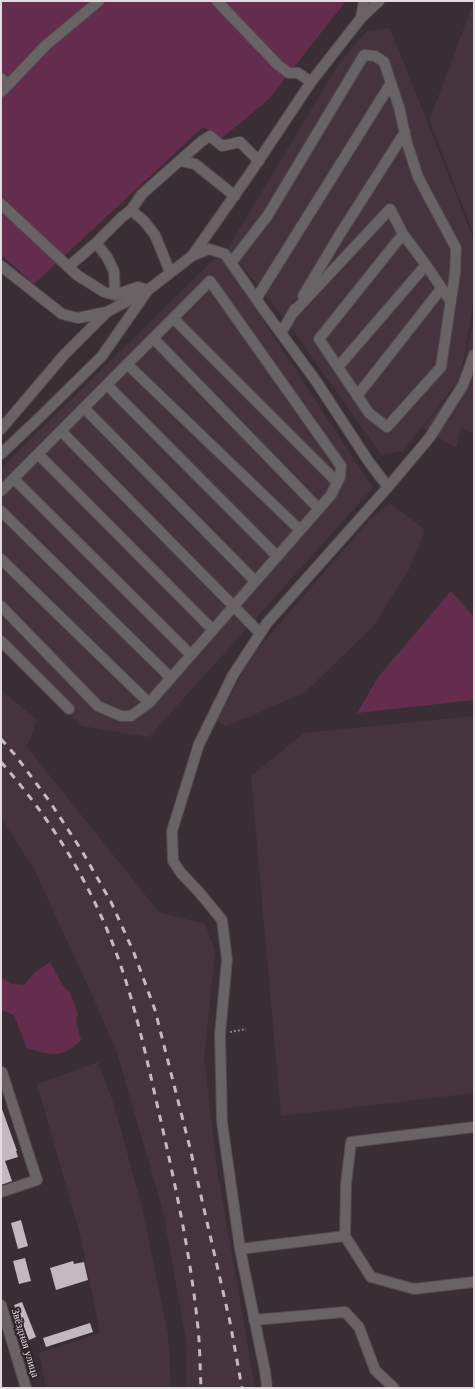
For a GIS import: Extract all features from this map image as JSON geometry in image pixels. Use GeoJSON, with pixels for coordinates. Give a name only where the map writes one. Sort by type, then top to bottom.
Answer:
{"type":"FeatureCollection","features":[{"type":"Feature","properties":{"kind":"street"},"geometry":{"type":"LineString","coordinates":[[3,85],[45,46],[99,1]]}},
{"type":"Feature","properties":{"kind":"street"},"geometry":{"type":"LineString","coordinates":[[217,1],[278,65],[289,73],[298,73],[311,82]]}},
{"type":"Feature","properties":{"kind":"street"},"geometry":{"type":"LineString","coordinates":[[361,18],[364,1]]}},
{"type":"Feature","properties":{"kind":"street"},"geometry":{"type":"LineString","coordinates":[[192,256],[259,161],[311,82],[361,18],[379,1]]}},
{"type":"Feature","properties":{"kind":"street"},"geometry":{"type":"LineString","coordinates":[[231,263],[268,215],[364,55],[375,56],[384,62],[399,107],[418,177],[456,248],[455,273],[441,367],[387,427],[369,413],[319,339],[403,234]]}},
{"type":"Feature","properties":{"kind":"street"},"geometry":{"type":"LineString","coordinates":[[256,299],[391,83]]}},
{"type":"Feature","properties":{"kind":"street"},"geometry":{"type":"LineString","coordinates":[[281,333],[344,228],[405,132]]}},
{"type":"Feature","properties":{"kind":"street"},"geometry":{"type":"LineString","coordinates":[[68,267],[131,210],[142,194],[202,141],[210,136],[222,146],[240,142],[259,161]]}},
{"type":"Feature","properties":{"kind":"street"},"geometry":{"type":"LineString","coordinates":[[181,161],[194,164],[235,196]]}},
{"type":"Feature","properties":{"kind":"street"},"geometry":{"type":"LineString","coordinates":[[1,204],[77,276],[104,292],[115,295],[138,287],[148,290]]}},
{"type":"Feature","properties":{"kind":"street"},"geometry":{"type":"LineString","coordinates":[[292,314],[390,209],[403,234],[451,302]]}},
{"type":"Feature","properties":{"kind":"street"},"geometry":{"type":"LineString","coordinates":[[131,210],[144,221],[155,235],[170,272]]}},
{"type":"Feature","properties":{"kind":"street"},"geometry":{"type":"LineString","coordinates":[[96,243],[108,257],[114,270],[115,295]]}},
{"type":"Feature","properties":{"kind":"street"},"geometry":{"type":"LineString","coordinates":[[1,266],[62,314],[78,318],[107,312],[148,290],[192,256],[209,249],[225,254],[316,381],[369,462],[388,487]]}},
{"type":"Feature","properties":{"kind":"street"},"geometry":{"type":"LineString","coordinates":[[338,367],[426,265]]}},
{"type":"Feature","properties":{"kind":"street"},"geometry":{"type":"LineString","coordinates":[[1,492],[210,281],[341,466],[340,478],[331,494],[149,703],[131,716],[121,716],[98,706],[1,606]]}},
{"type":"Feature","properties":{"kind":"street"},"geometry":{"type":"LineString","coordinates":[[358,396],[441,289]]}},
{"type":"Feature","properties":{"kind":"street"},"geometry":{"type":"LineString","coordinates":[[1,454],[102,356],[148,290]]}},
{"type":"Feature","properties":{"kind":"street"},"geometry":{"type":"LineString","coordinates":[[1,429],[64,355],[107,312]]}},
{"type":"Feature","properties":{"kind":"street"},"geometry":{"type":"LineString","coordinates":[[173,318],[337,482]]}},
{"type":"Feature","properties":{"kind":"street"},"geometry":{"type":"LineString","coordinates":[[153,338],[319,508]]}},
{"type":"Feature","properties":{"kind":"street"},"geometry":{"type":"LineString","coordinates":[[267,1388],[240,1249],[222,1122],[220,1034],[227,960],[222,920],[181,873],[173,861],[172,831],[199,744],[233,675],[267,623],[388,487],[430,437],[463,385],[474,355]]}},
{"type":"Feature","properties":{"kind":"street"},"geometry":{"type":"LineString","coordinates":[[127,364],[300,530]]}},
{"type":"Feature","properties":{"kind":"street"},"geometry":{"type":"LineString","coordinates":[[107,385],[277,556]]}},
{"type":"Feature","properties":{"kind":"street"},"geometry":{"type":"LineString","coordinates":[[84,408],[255,581]]}},
{"type":"Feature","properties":{"kind":"street"},"geometry":{"type":"LineString","coordinates":[[61,431],[260,633]]}},
{"type":"Feature","properties":{"kind":"street"},"geometry":{"type":"LineString","coordinates":[[38,454],[213,630]]}},
{"type":"Feature","properties":{"kind":"street"},"geometry":{"type":"LineString","coordinates":[[14,479],[191,655]]}},
{"type":"Feature","properties":{"kind":"street"},"geometry":{"type":"LineString","coordinates":[[1,510],[171,678]]}},
{"type":"Feature","properties":{"kind":"street"},"geometry":{"type":"LineString","coordinates":[[1,559],[149,703]]}},
{"type":"Feature","properties":{"kind":"street"},"geometry":{"type":"LineString","coordinates":[[1,641],[69,709]]}},
{"type":"Feature","properties":{"kind":"street"},"geometry":{"type":"LineString","coordinates":[[1,1192],[37,1180],[2,1072]]}},
{"type":"Feature","properties":{"kind":"street"},"geometry":{"type":"LineString","coordinates":[[474,1127],[351,1142],[346,1184],[345,1236],[371,1277],[414,1289],[474,1282]]}},
{"type":"Feature","properties":{"kind":"street"},"geometry":{"type":"LineString","coordinates":[[240,1249],[345,1236]]}},
{"type":"Feature","properties":{"kind":"street","name":"Звёздная улица"},"geometry":{"type":"LineString","coordinates":[[1,1305],[26,1388]]}},
{"type":"Feature","properties":{"kind":"street"},"geometry":{"type":"LineString","coordinates":[[254,1320],[345,1312],[359,1327],[375,1370],[394,1388]]}},
{"type":"Feature","properties":{"kind":"path"},"geometry":{"type":"LineString","coordinates":[[220,1034],[246,1029]]}},
{"type":"Feature","properties":{"kind":"shaded area"},"geometry":{"type":"Polygon","coordinates":[[[1,1],[346,1],[269,99],[222,138],[203,127],[34,284],[1,255],[1,1]]]}},
{"type":"Feature","properties":{"kind":"shaded area"},"geometry":{"type":"Polygon","coordinates":[[[474,1],[474,235],[430,119],[474,1]]]}},
{"type":"Feature","properties":{"kind":"shaded area"},"geometry":{"type":"Polygon","coordinates":[[[390,28],[474,240],[474,301],[460,379],[403,451],[381,455],[292,329],[228,248],[341,60],[367,31],[390,28]]]}},
{"type":"Feature","properties":{"kind":"shaded area"},"geometry":{"type":"Polygon","coordinates":[[[216,257],[225,262],[373,488],[149,737],[82,726],[1,647],[1,468],[216,257]]]}},
{"type":"Feature","properties":{"kind":"shaded area"},"geometry":{"type":"Polygon","coordinates":[[[474,317],[474,434],[461,428],[456,448],[423,428],[462,379],[474,317]]]}},
{"type":"Feature","properties":{"kind":"shaded area"},"geometry":{"type":"Polygon","coordinates":[[[390,503],[425,530],[410,568],[373,627],[305,692],[225,726],[217,721],[250,658],[371,518],[390,503]]]}},
{"type":"Feature","properties":{"kind":"shaded area"},"geometry":{"type":"Polygon","coordinates":[[[451,591],[474,617],[474,700],[357,713],[379,676],[451,591]]]}},
{"type":"Feature","properties":{"kind":"shaded area"},"geometry":{"type":"Polygon","coordinates":[[[1,690],[37,720],[27,747],[159,912],[205,924],[215,951],[204,1058],[217,1168],[255,1388],[187,1388],[187,1345],[163,1211],[117,1053],[34,869],[1,818],[1,690]]]}},
{"type":"Feature","properties":{"kind":"shaded area"},"geometry":{"type":"Polygon","coordinates":[[[474,716],[474,1093],[281,1116],[251,776],[304,733],[474,716]]]}},
{"type":"Feature","properties":{"kind":"shaded area"},"geometry":{"type":"Polygon","coordinates":[[[50,962],[63,986],[70,993],[78,1013],[76,1021],[81,1040],[68,1050],[56,1054],[49,1054],[27,1048],[14,1015],[1,1010],[1,977],[12,984],[24,985],[35,972],[50,962]]]}},
{"type":"Feature","properties":{"kind":"shaded area"},"geometry":{"type":"Polygon","coordinates":[[[98,1062],[114,1105],[142,1207],[168,1334],[171,1388],[46,1388],[39,1353],[100,1333],[80,1234],[37,1084],[98,1062]]]}},
{"type":"Feature","properties":{"kind":"building"},"geometry":{"type":"Polygon","coordinates":[[[2,1109],[18,1157],[5,1161],[12,1181],[1,1185],[2,1109]]]}},
{"type":"Feature","properties":{"kind":"building"},"geometry":{"type":"Polygon","coordinates":[[[21,1220],[28,1246],[18,1249],[11,1223],[21,1220]]]}},
{"type":"Feature","properties":{"kind":"building"},"geometry":{"type":"Polygon","coordinates":[[[25,1258],[31,1281],[19,1284],[13,1261],[25,1258]]]}},
{"type":"Feature","properties":{"kind":"building"},"geometry":{"type":"Polygon","coordinates":[[[73,1261],[74,1264],[84,1262],[88,1280],[56,1290],[50,1268],[73,1261]]]}},
{"type":"Feature","properties":{"kind":"building"},"geometry":{"type":"Polygon","coordinates":[[[22,1302],[36,1337],[29,1340],[14,1305],[22,1302]]]}},
{"type":"Feature","properties":{"kind":"building"},"geometry":{"type":"Polygon","coordinates":[[[90,1323],[93,1332],[46,1347],[43,1338],[90,1323]]]}},
{"type":"Feature","properties":{"kind":"railway"},"geometry":{"type":"LineString","coordinates":[[1,739],[16,756],[50,802],[82,851],[111,902],[134,953],[155,1010],[190,1148],[230,1322],[242,1388]]}},
{"type":"Feature","properties":{"kind":"railway"},"geometry":{"type":"LineString","coordinates":[[1,762],[33,801],[74,864],[98,909],[108,932],[133,1003],[168,1151],[183,1226],[192,1277],[198,1328],[201,1388]]}}]}
